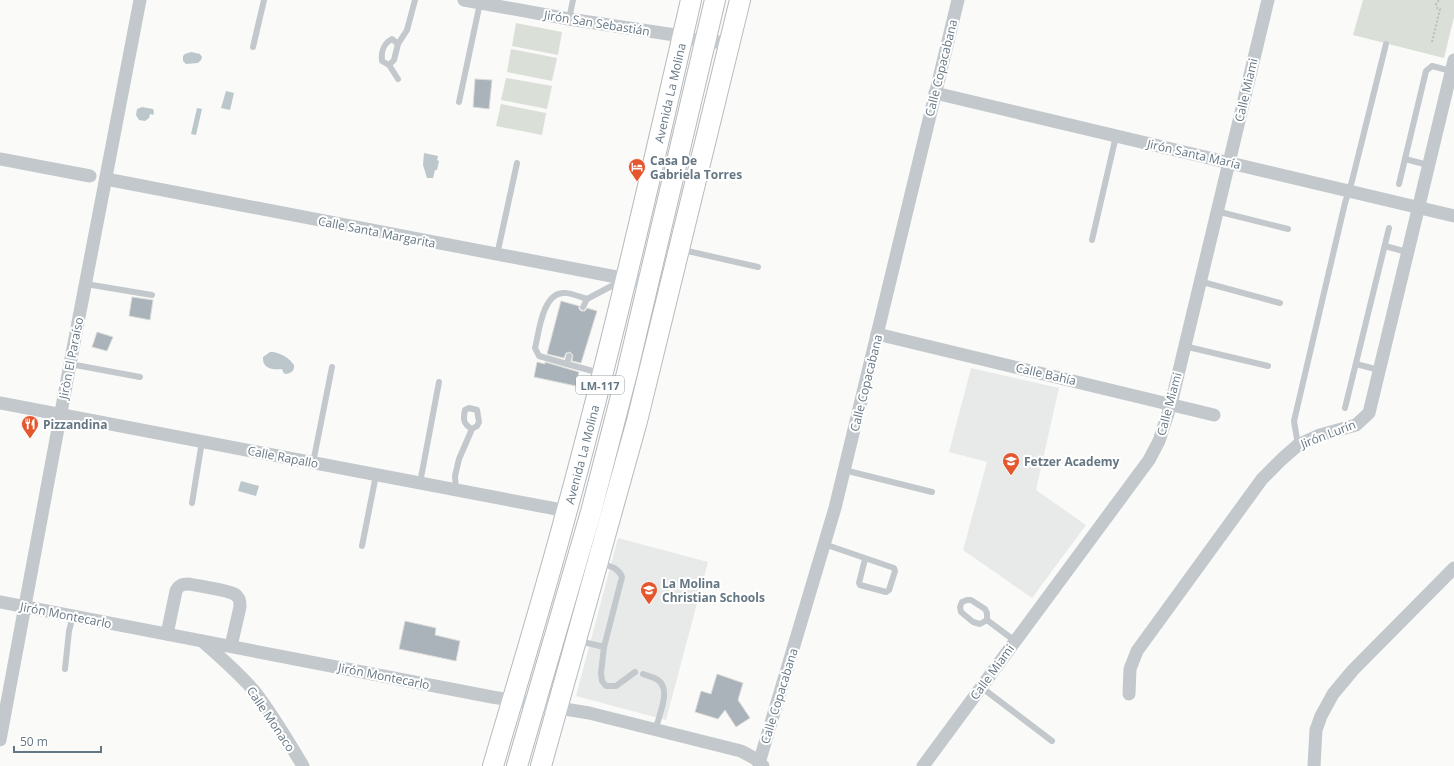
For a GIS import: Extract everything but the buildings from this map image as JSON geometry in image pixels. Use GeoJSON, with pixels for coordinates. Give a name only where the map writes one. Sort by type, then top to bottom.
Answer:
{"type":"FeatureCollection","features":[{"type":"Feature","properties":{"kind":"main road","name":"Avenida La Molina"},"geometry":{"type":"LineString","coordinates":[[493,766],[567,511],[626,278],[691,0]]}},
{"type":"Feature","properties":{"kind":"main road","name":"Avenida La Molina"},"geometry":{"type":"LineString","coordinates":[[517,766],[593,504],[627,373],[715,0]]}},
{"type":"Feature","properties":{"kind":"main road"},"geometry":{"type":"LineString","coordinates":[[541,766],[637,421],[740,0]]}},
{"type":"Feature","properties":{"kind":"street","name":"Jiròn El Paraíso"},"geometry":{"type":"LineString","coordinates":[[0,740],[3,706],[24,607],[140,0]]}},
{"type":"Feature","properties":{"kind":"street","name":"Jirón San Sebastián"},"geometry":{"type":"LineString","coordinates":[[464,0],[705,42],[729,42]]}},
{"type":"Feature","properties":{"kind":"street","name":"Calle Copacabana"},"geometry":{"type":"LineString","coordinates":[[761,764],[844,470],[958,0]]}},
{"type":"Feature","properties":{"kind":"street","name":"Calle Miami"},"geometry":{"type":"LineString","coordinates":[[923,766],[1149,460],[1159,441],[1171,404],[1216,211],[1268,0]]}},
{"type":"Feature","properties":{"kind":"street","name":"Jirón Lurín"},"geometry":{"type":"LineString","coordinates":[[1129,694],[1130,669],[1137,651],[1262,479],[1298,445],[1320,436],[1356,425],[1369,413],[1453,65]]}},
{"type":"Feature","properties":{"kind":"street","name":"Jirón Santa María"},"geometry":{"type":"LineString","coordinates":[[935,93],[1454,216]]}},
{"type":"Feature","properties":{"kind":"street"},"geometry":{"type":"LineString","coordinates":[[0,159],[90,176]]}},
{"type":"Feature","properties":{"kind":"street","name":"Calle Santa Margarita"},"geometry":{"type":"LineString","coordinates":[[106,180],[648,283]]}},
{"type":"Feature","properties":{"kind":"street","name":"Calle Bahía"},"geometry":{"type":"LineString","coordinates":[[877,334],[1214,414]]}},
{"type":"Feature","properties":{"kind":"street","name":"Calle Rapallo"},"geometry":{"type":"LineString","coordinates":[[0,403],[567,511]]}},
{"type":"Feature","properties":{"kind":"street"},"geometry":{"type":"LineString","coordinates":[[1314,766],[1316,730],[1321,716],[1334,694],[1354,670],[1454,568]]}},
{"type":"Feature","properties":{"kind":"street"},"geometry":{"type":"LineString","coordinates":[[167,634],[178,586],[189,584],[229,592],[240,600],[240,607],[231,646]]}},
{"type":"Feature","properties":{"kind":"street","name":"Jirón Montecarlo"},"geometry":{"type":"LineString","coordinates":[[0,602],[512,701],[589,713],[741,751],[754,758],[761,764]]}},
{"type":"Feature","properties":{"kind":"street","name":"Calle Monaco"},"geometry":{"type":"LineString","coordinates":[[202,641],[255,692],[266,706],[303,766]]}},
{"type":"Feature","properties":{"kind":"lane"},"geometry":{"type":"LineString","coordinates":[[253,47],[264,0]]}},
{"type":"Feature","properties":{"kind":"lane"},"geometry":{"type":"LineString","coordinates":[[389,65],[394,60],[398,44],[407,30],[415,0]]}},
{"type":"Feature","properties":{"kind":"lane"},"geometry":{"type":"LineString","coordinates":[[569,19],[574,0]]}},
{"type":"Feature","properties":{"kind":"lane"},"geometry":{"type":"LineString","coordinates":[[460,102],[480,3]]}},
{"type":"Feature","properties":{"kind":"lane"},"geometry":{"type":"LineString","coordinates":[[398,44],[392,39],[385,43],[381,53],[382,61],[389,65],[398,79]]}},
{"type":"Feature","properties":{"kind":"lane"},"geometry":{"type":"LineString","coordinates":[[1298,445],[1294,420],[1386,44]]}},
{"type":"Feature","properties":{"kind":"lane"},"geometry":{"type":"LineString","coordinates":[[1398,184],[1426,71],[1432,66],[1453,65]]}},
{"type":"Feature","properties":{"kind":"lane"},"geometry":{"type":"LineString","coordinates":[[1092,240],[1116,136]]}},
{"type":"Feature","properties":{"kind":"lane"},"geometry":{"type":"LineString","coordinates":[[1405,159],[1428,165]]}},
{"type":"Feature","properties":{"kind":"lane"},"geometry":{"type":"LineString","coordinates":[[497,254],[517,163]]}},
{"type":"Feature","properties":{"kind":"lane"},"geometry":{"type":"LineString","coordinates":[[1216,211],[1288,229]]}},
{"type":"Feature","properties":{"kind":"lane"},"geometry":{"type":"LineString","coordinates":[[1345,408],[1389,228]]}},
{"type":"Feature","properties":{"kind":"lane"},"geometry":{"type":"LineString","coordinates":[[1385,246],[1407,252]]}},
{"type":"Feature","properties":{"kind":"lane"},"geometry":{"type":"LineString","coordinates":[[679,249],[758,267]]}},
{"type":"Feature","properties":{"kind":"lane"},"geometry":{"type":"LineString","coordinates":[[583,307],[587,299],[626,278]]}},
{"type":"Feature","properties":{"kind":"lane"},"geometry":{"type":"LineString","coordinates":[[1199,282],[1280,303]]}},
{"type":"Feature","properties":{"kind":"lane"},"geometry":{"type":"LineString","coordinates":[[86,284],[152,295]]}},
{"type":"Feature","properties":{"kind":"lane"},"geometry":{"type":"LineString","coordinates":[[587,299],[562,292],[554,296],[547,303],[543,314],[536,348],[540,356],[602,374]]}},
{"type":"Feature","properties":{"kind":"lane"},"geometry":{"type":"LineString","coordinates":[[1184,346],[1268,366]]}},
{"type":"Feature","properties":{"kind":"lane"},"geometry":{"type":"LineString","coordinates":[[567,364],[569,356]]}},
{"type":"Feature","properties":{"kind":"lane"},"geometry":{"type":"LineString","coordinates":[[70,364],[140,377]]}},
{"type":"Feature","properties":{"kind":"lane"},"geometry":{"type":"LineString","coordinates":[[1356,364],[1379,370]]}},
{"type":"Feature","properties":{"kind":"lane"},"geometry":{"type":"LineString","coordinates":[[313,463],[332,367]]}},
{"type":"Feature","properties":{"kind":"lane"},"geometry":{"type":"LineString","coordinates":[[420,483],[439,382]]}},
{"type":"Feature","properties":{"kind":"lane"},"geometry":{"type":"LineString","coordinates":[[456,490],[455,476],[459,459],[472,429]]}},
{"type":"Feature","properties":{"kind":"lane"},"geometry":{"type":"LineString","coordinates":[[192,503],[202,442]]}},
{"type":"Feature","properties":{"kind":"lane"},"geometry":{"type":"LineString","coordinates":[[844,470],[932,492]]}},
{"type":"Feature","properties":{"kind":"lane"},"geometry":{"type":"LineString","coordinates":[[362,546],[376,475]]}},
{"type":"Feature","properties":{"kind":"lane"},"geometry":{"type":"LineString","coordinates":[[824,544],[865,559],[890,566],[895,571],[889,590],[886,592],[860,585],[859,583],[865,559]]}},
{"type":"Feature","properties":{"kind":"lane"},"geometry":{"type":"LineString","coordinates":[[598,563],[611,566],[620,571],[622,576],[604,647],[601,673],[602,681],[606,686],[616,686],[635,672]]}},
{"type":"Feature","properties":{"kind":"lane"},"geometry":{"type":"LineString","coordinates":[[971,600],[985,609],[987,613],[987,620],[980,624],[973,622],[961,612],[960,606],[962,602],[971,600]]}},
{"type":"Feature","properties":{"kind":"lane"},"geometry":{"type":"LineString","coordinates":[[65,669],[73,616]]}},
{"type":"Feature","properties":{"kind":"lane"},"geometry":{"type":"LineString","coordinates":[[987,620],[1015,641]]}},
{"type":"Feature","properties":{"kind":"lane"},"geometry":{"type":"LineString","coordinates":[[577,640],[604,647]]}},
{"type":"Feature","properties":{"kind":"lane"},"geometry":{"type":"LineString","coordinates":[[643,674],[660,681],[665,690],[665,698],[656,729]]}},
{"type":"Feature","properties":{"kind":"lane"},"geometry":{"type":"LineString","coordinates":[[980,688],[1052,740]]}},
{"type":"Feature","properties":{"kind":"path"},"geometry":{"type":"LineString","coordinates":[[1432,42],[1440,9],[1437,8],[1436,4],[1439,0]]}},
{"type":"Feature","properties":{"kind":"shaded area"},"geometry":{"type":"Polygon","coordinates":[[[1363,0],[1454,0],[1454,17],[1444,58],[1353,35],[1363,0]]]}},
{"type":"Feature","properties":{"kind":"shaded area"},"geometry":{"type":"Polygon","coordinates":[[[516,23],[562,32],[558,55],[512,46],[516,23]]]}},
{"type":"Feature","properties":{"kind":"shaded area"},"geometry":{"type":"Polygon","coordinates":[[[511,49],[557,58],[552,81],[507,72],[511,49]]]}},
{"type":"Feature","properties":{"kind":"shaded area"},"geometry":{"type":"Polygon","coordinates":[[[191,52],[200,54],[202,57],[198,63],[186,64],[183,61],[183,56],[191,52]]]}},
{"type":"Feature","properties":{"kind":"shaded area"},"geometry":{"type":"Polygon","coordinates":[[[506,78],[552,86],[547,109],[501,100],[506,78]]]}},
{"type":"Feature","properties":{"kind":"shaded area"},"geometry":{"type":"Polygon","coordinates":[[[226,91],[234,93],[230,110],[221,108],[226,91]]]}},
{"type":"Feature","properties":{"kind":"shaded area"},"geometry":{"type":"Polygon","coordinates":[[[501,104],[546,113],[542,135],[496,126],[501,104]]]}},
{"type":"Feature","properties":{"kind":"shaded area"},"geometry":{"type":"Polygon","coordinates":[[[142,107],[153,109],[154,112],[153,115],[150,114],[149,118],[145,121],[139,120],[136,115],[137,109],[142,107]]]}},
{"type":"Feature","properties":{"kind":"shaded area"},"geometry":{"type":"Polygon","coordinates":[[[197,108],[202,109],[196,135],[191,134],[197,108]]]}},
{"type":"Feature","properties":{"kind":"shaded area"},"geometry":{"type":"Polygon","coordinates":[[[424,153],[438,156],[437,160],[439,161],[437,170],[435,170],[433,178],[427,178],[423,165],[424,153]]]}},
{"type":"Feature","properties":{"kind":"shaded area"},"geometry":{"type":"Polygon","coordinates":[[[270,352],[280,354],[290,360],[294,365],[294,369],[285,374],[282,369],[272,369],[266,366],[263,361],[263,357],[270,352]]]}},
{"type":"Feature","properties":{"kind":"shaded area","name":"Fetzer Academy"},"geometry":{"type":"Polygon","coordinates":[[[971,368],[1059,388],[1036,490],[1086,525],[1032,598],[963,550],[987,462],[949,452],[971,368]]]}},
{"type":"Feature","properties":{"kind":"shaded area"},"geometry":{"type":"Polygon","coordinates":[[[241,481],[259,486],[256,496],[238,491],[241,481]]]}},
{"type":"Feature","properties":{"kind":"shaded area","name":"La Molina Christian Schools"},"geometry":{"type":"Polygon","coordinates":[[[618,538],[708,562],[666,720],[576,696],[618,538]]]}},
{"type":"Feature","properties":{"kind":"place","name":"Casa De Gabriela Torres"},"geometry":{"type":"Point","coordinates":[637,182]}},
{"type":"Feature","properties":{"kind":"place","name":"Pizzandina"},"geometry":{"type":"Point","coordinates":[30,439]}},
{"type":"Feature","properties":{"kind":"place","name":"Fetzer Academy"},"geometry":{"type":"Point","coordinates":[1011,476]}},
{"type":"Feature","properties":{"kind":"place","name":"La Molina Christian Schools"},"geometry":{"type":"Point","coordinates":[649,605]}}]}
